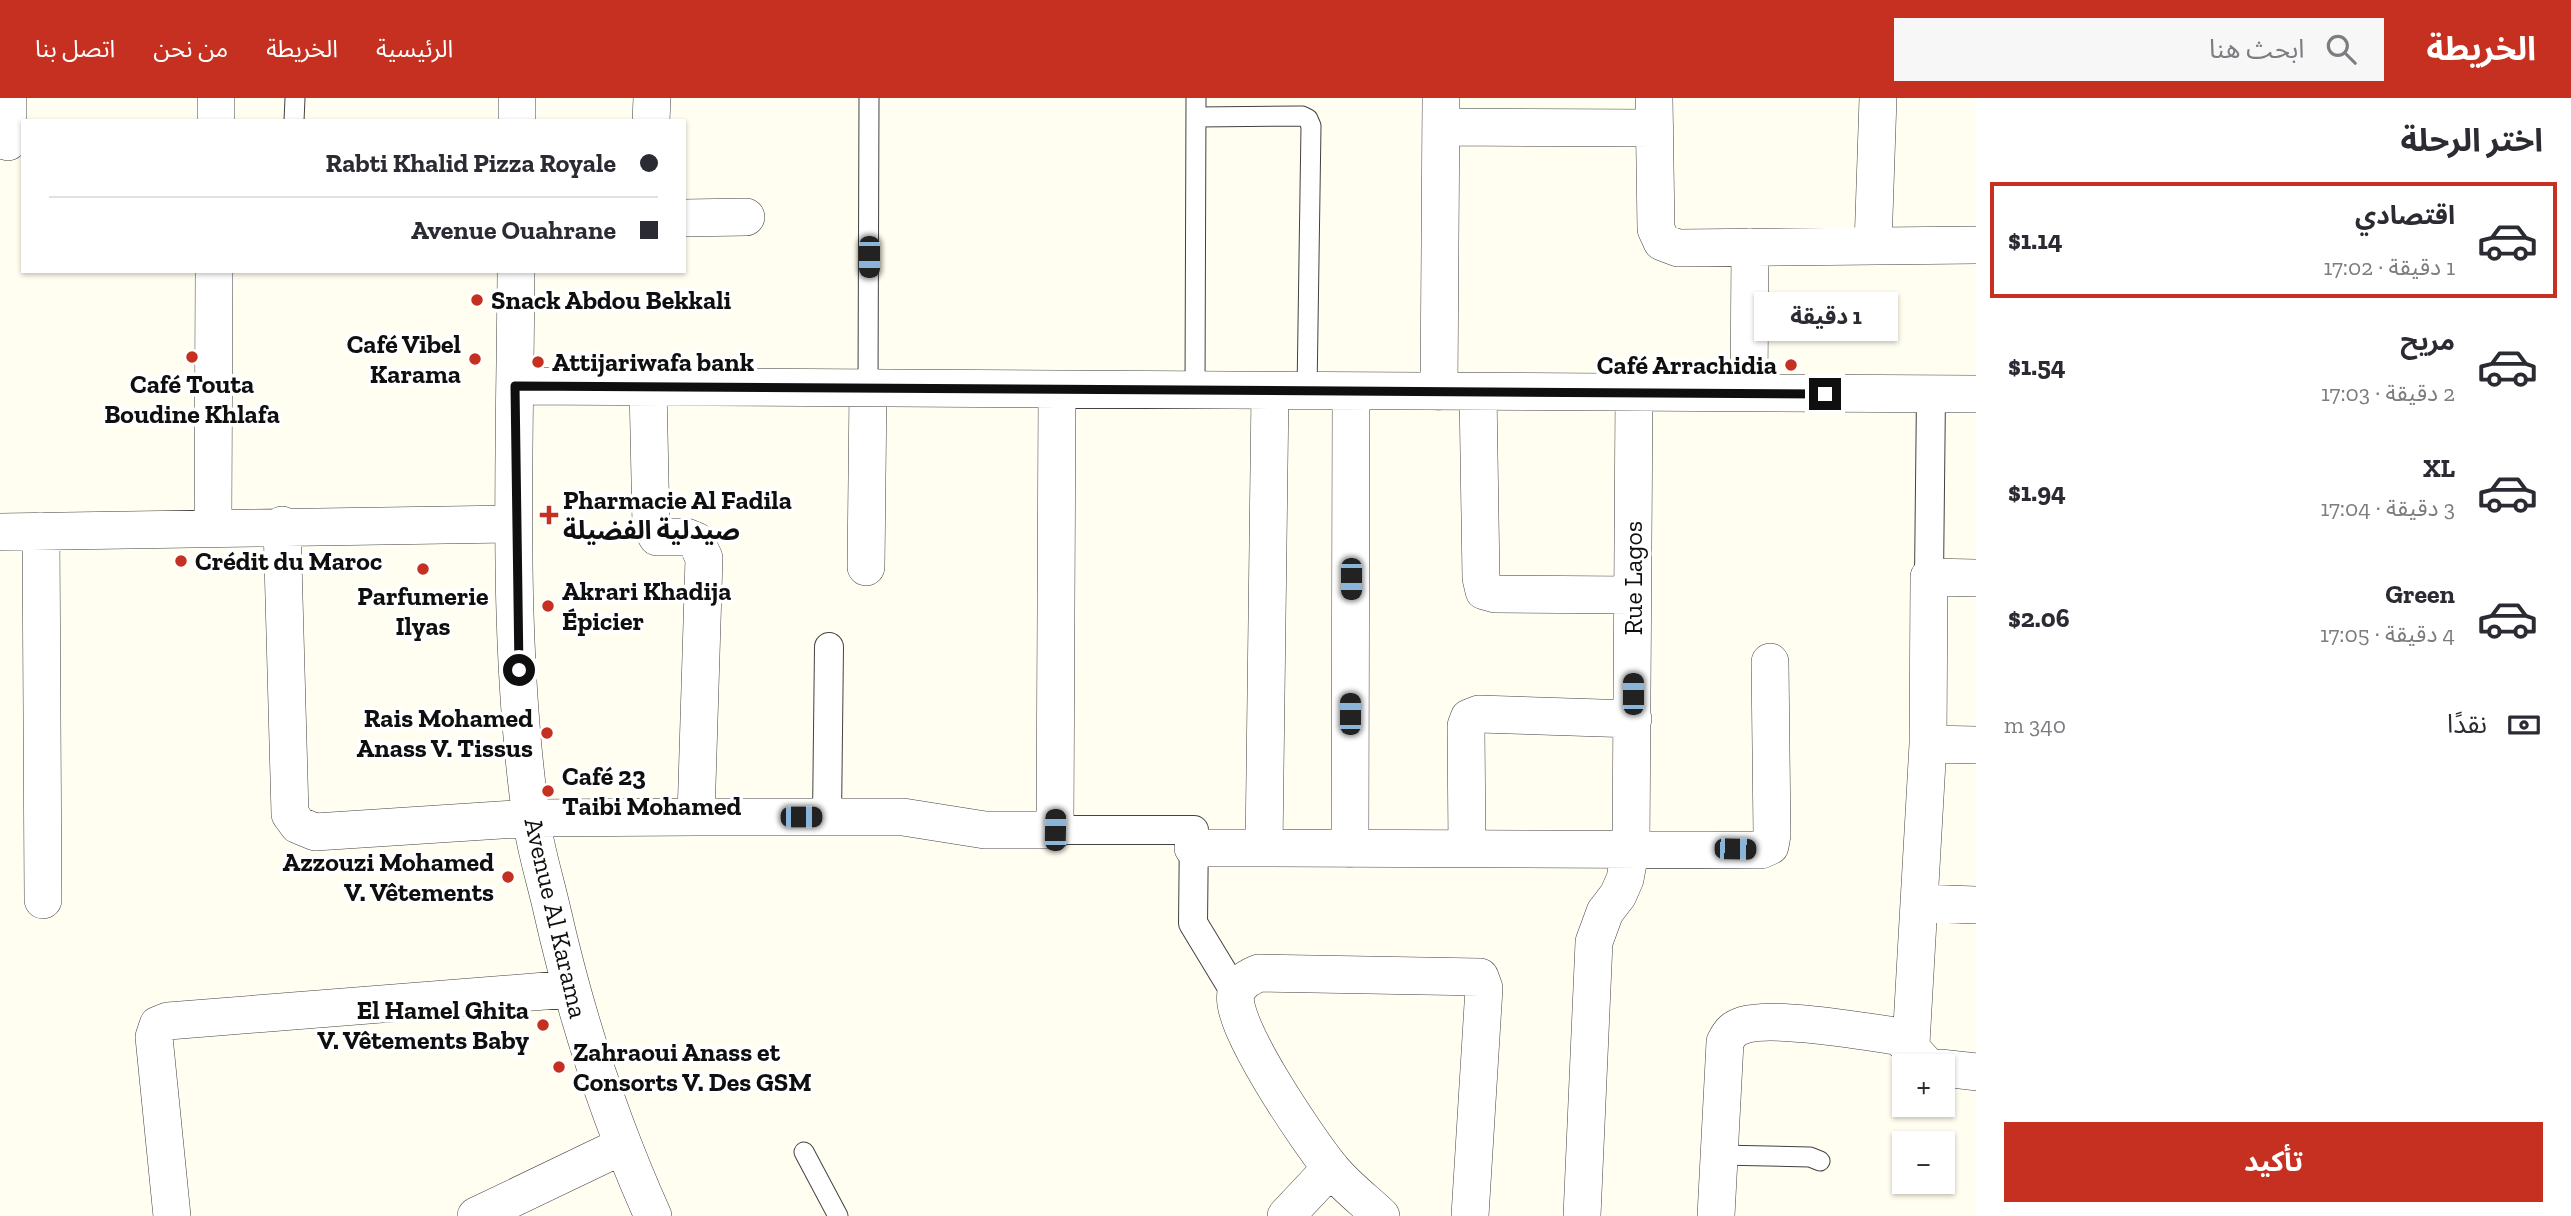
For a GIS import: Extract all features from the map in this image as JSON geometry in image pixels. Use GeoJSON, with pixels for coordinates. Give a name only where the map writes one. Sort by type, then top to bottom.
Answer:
{"type":"FeatureCollection","features":[{"type":"Feature","properties":{"kind":"street"},"geometry":{"type":"LineString","coordinates":[[8,98],[8,142]]}},
{"type":"Feature","properties":{"kind":"street"},"geometry":{"type":"LineString","coordinates":[[216,98],[216,119]]}},
{"type":"Feature","properties":{"kind":"street"},"geometry":{"type":"LineString","coordinates":[[517,98],[517,119]]}},
{"type":"Feature","properties":{"kind":"street"},"geometry":{"type":"LineString","coordinates":[[652,98],[652,119]]}},
{"type":"Feature","properties":{"kind":"street"},"geometry":{"type":"LineString","coordinates":[[1873,246],[1878,98]]}},
{"type":"Feature","properties":{"kind":"street"},"geometry":{"type":"LineString","coordinates":[[1439,392],[1441,113],[1654,113],[1656,229],[1662,242],[1678,248],[1976,245]]}},
{"type":"Feature","properties":{"kind":"street"},"geometry":{"type":"LineString","coordinates":[[686,218],[746,217]]}},
{"type":"Feature","properties":{"kind":"street"},"geometry":{"type":"LineString","coordinates":[[1749,393],[1750,247]]}},
{"type":"Feature","properties":{"kind":"street"},"geometry":{"type":"LineString","coordinates":[[213,527],[214,273]]}},
{"type":"Feature","properties":{"kind":"street","name":"Avenue Al Karama"},"geometry":{"type":"LineString","coordinates":[[516,273],[516,643],[531,818],[570,989],[595,1073],[622,1146],[653,1216]]}},
{"type":"Feature","properties":{"kind":"street"},"geometry":{"type":"LineString","coordinates":[[515,386],[1976,394]]}},
{"type":"Feature","properties":{"kind":"street"},"geometry":{"type":"LineString","coordinates":[[648,386],[651,526],[657,537],[686,537],[696,541],[704,558],[696,817]]}},
{"type":"Feature","properties":{"kind":"street"},"geometry":{"type":"LineString","coordinates":[[866,567],[868,389]]}},
{"type":"Feature","properties":{"kind":"street"},"geometry":{"type":"LineString","coordinates":[[1055,830],[1057,391]]}},
{"type":"Feature","properties":{"kind":"street"},"geometry":{"type":"LineString","coordinates":[[1350,849],[1351,391]]}},
{"type":"Feature","properties":{"kind":"street"},"geometry":{"type":"LineString","coordinates":[[1264,848],[1270,392]]}},
{"type":"Feature","properties":{"kind":"street"},"geometry":{"type":"LineString","coordinates":[[1478,392],[1481,578],[1485,591],[1495,594],[1633,595]]}},
{"type":"Feature","properties":{"kind":"street","name":"Rue Lagos"},"geometry":{"type":"LineString","coordinates":[[1582,1216],[1594,942],[1605,912],[1618,895],[1625,878],[1631,847],[1634,393]]}},
{"type":"Feature","properties":{"kind":"street"},"geometry":{"type":"LineString","coordinates":[[1919,1054],[1921,903],[1928,744],[1931,394]]}},
{"type":"Feature","properties":{"kind":"street"},"geometry":{"type":"LineString","coordinates":[[0,532],[282,525],[514,524]]}},
{"type":"Feature","properties":{"kind":"street"},"geometry":{"type":"LineString","coordinates":[[282,525],[292,820],[305,830],[315,832],[531,818],[696,817],[903,817],[985,830],[1194,830],[1193,923],[1236,994],[1237,1017],[1266,1072],[1331,1168],[1381,1216]]}},
{"type":"Feature","properties":{"kind":"street"},"geometry":{"type":"LineString","coordinates":[[41,531],[43,900]]}},
{"type":"Feature","properties":{"kind":"street"},"geometry":{"type":"LineString","coordinates":[[1929,577],[1976,578]]}},
{"type":"Feature","properties":{"kind":"street"},"geometry":{"type":"LineString","coordinates":[[827,817],[828,647]]}},
{"type":"Feature","properties":{"kind":"street"},"geometry":{"type":"LineString","coordinates":[[1193,848],[1631,847],[1761,850],[1770,846],[1770,662]]}},
{"type":"Feature","properties":{"kind":"street"},"geometry":{"type":"LineString","coordinates":[[1467,847],[1465,726],[1469,718],[1479,714],[1633,719]]}},
{"type":"Feature","properties":{"kind":"street"},"geometry":{"type":"LineString","coordinates":[[1928,744],[1976,745]]}},
{"type":"Feature","properties":{"kind":"street"},"geometry":{"type":"LineString","coordinates":[[1921,903],[1976,905]]}},
{"type":"Feature","properties":{"kind":"street"},"geometry":{"type":"LineString","coordinates":[[1236,994],[1245,978],[1259,973],[1480,977],[1484,988],[1470,1216]]}},
{"type":"Feature","properties":{"kind":"street"},"geometry":{"type":"LineString","coordinates":[[173,1216],[154,1037],[158,1025],[182,1020],[570,989]]}},
{"type":"Feature","properties":{"kind":"street"},"geometry":{"type":"LineString","coordinates":[[1716,1216],[1725,1042],[1731,1030],[1745,1024],[1767,1022],[1896,1036],[1918,1054]]}},
{"type":"Feature","properties":{"kind":"street"},"geometry":{"type":"LineString","coordinates":[[1955,1070],[1976,1072]]}},
{"type":"Feature","properties":{"kind":"street"},"geometry":{"type":"LineString","coordinates":[[476,1216],[622,1146]]}},
{"type":"Feature","properties":{"kind":"street"},"geometry":{"type":"LineString","coordinates":[[1286,1216],[1331,1168]]}},
{"type":"Feature","properties":{"kind":"lane"},"geometry":{"type":"LineString","coordinates":[[295,98],[295,119]]}},
{"type":"Feature","properties":{"kind":"lane"},"geometry":{"type":"LineString","coordinates":[[868,389],[869,98]]}},
{"type":"Feature","properties":{"kind":"lane"},"geometry":{"type":"LineString","coordinates":[[1195,391],[1196,108],[1302,116],[1308,119],[1311,126],[1307,392]]}},
{"type":"Feature","properties":{"kind":"lane"},"geometry":{"type":"LineString","coordinates":[[804,1152],[838,1216]]}},
{"type":"Feature","properties":{"kind":"lane"},"geometry":{"type":"LineString","coordinates":[[1719,1155],[1811,1157],[1820,1161]]}},
{"type":"Feature","properties":{"kind":"place","name":"Snack Abdou Bekkali"},"geometry":{"type":"Point","coordinates":[477,300]}},
{"type":"Feature","properties":{"kind":"place","name":"Café Touta Boudine Khlafa"},"geometry":{"type":"Point","coordinates":[192,357]}},
{"type":"Feature","properties":{"kind":"place","name":"Café Vibel Karama"},"geometry":{"type":"Point","coordinates":[475,359]}},
{"type":"Feature","properties":{"kind":"place","name":"Attijariwafa bank"},"geometry":{"type":"Point","coordinates":[538,362]}},
{"type":"Feature","properties":{"kind":"place","name":"Café Arrachidia"},"geometry":{"type":"Point","coordinates":[1791,365]}},
{"type":"Feature","properties":{"kind":"place","name":"Pharmacie Al Fadila صيدلية الفضيلة"},"geometry":{"type":"Point","coordinates":[549,515]}},
{"type":"Feature","properties":{"kind":"place","name":"Crédit du Maroc"},"geometry":{"type":"Point","coordinates":[181,561]}},
{"type":"Feature","properties":{"kind":"place","name":"Parfumerie Ilyas"},"geometry":{"type":"Point","coordinates":[423,569]}},
{"type":"Feature","properties":{"kind":"place","name":"Akrari Khadija Épicier"},"geometry":{"type":"Point","coordinates":[548,606]}},
{"type":"Feature","properties":{"kind":"place","name":"Rais Mohamed Anass V. Tissus"},"geometry":{"type":"Point","coordinates":[547,733]}},
{"type":"Feature","properties":{"kind":"place","name":"Café 23 Taibi Mohamed"},"geometry":{"type":"Point","coordinates":[548,791]}},
{"type":"Feature","properties":{"kind":"place","name":"Azzouzi Mohamed V. Vêtements"},"geometry":{"type":"Point","coordinates":[508,877]}},
{"type":"Feature","properties":{"kind":"place","name":"El Hamel Ghita V. Vêtements Baby"},"geometry":{"type":"Point","coordinates":[543,1025]}},
{"type":"Feature","properties":{"kind":"place","name":"Zahraoui Anass et Consorts V. Des GSM"},"geometry":{"type":"Point","coordinates":[559,1067]}},
{"type":"Feature","properties":{"kind":"route"},"geometry":{"type":"LineString","coordinates":[[519,670],[514,524],[515,386],[1825,394]]}}]}
